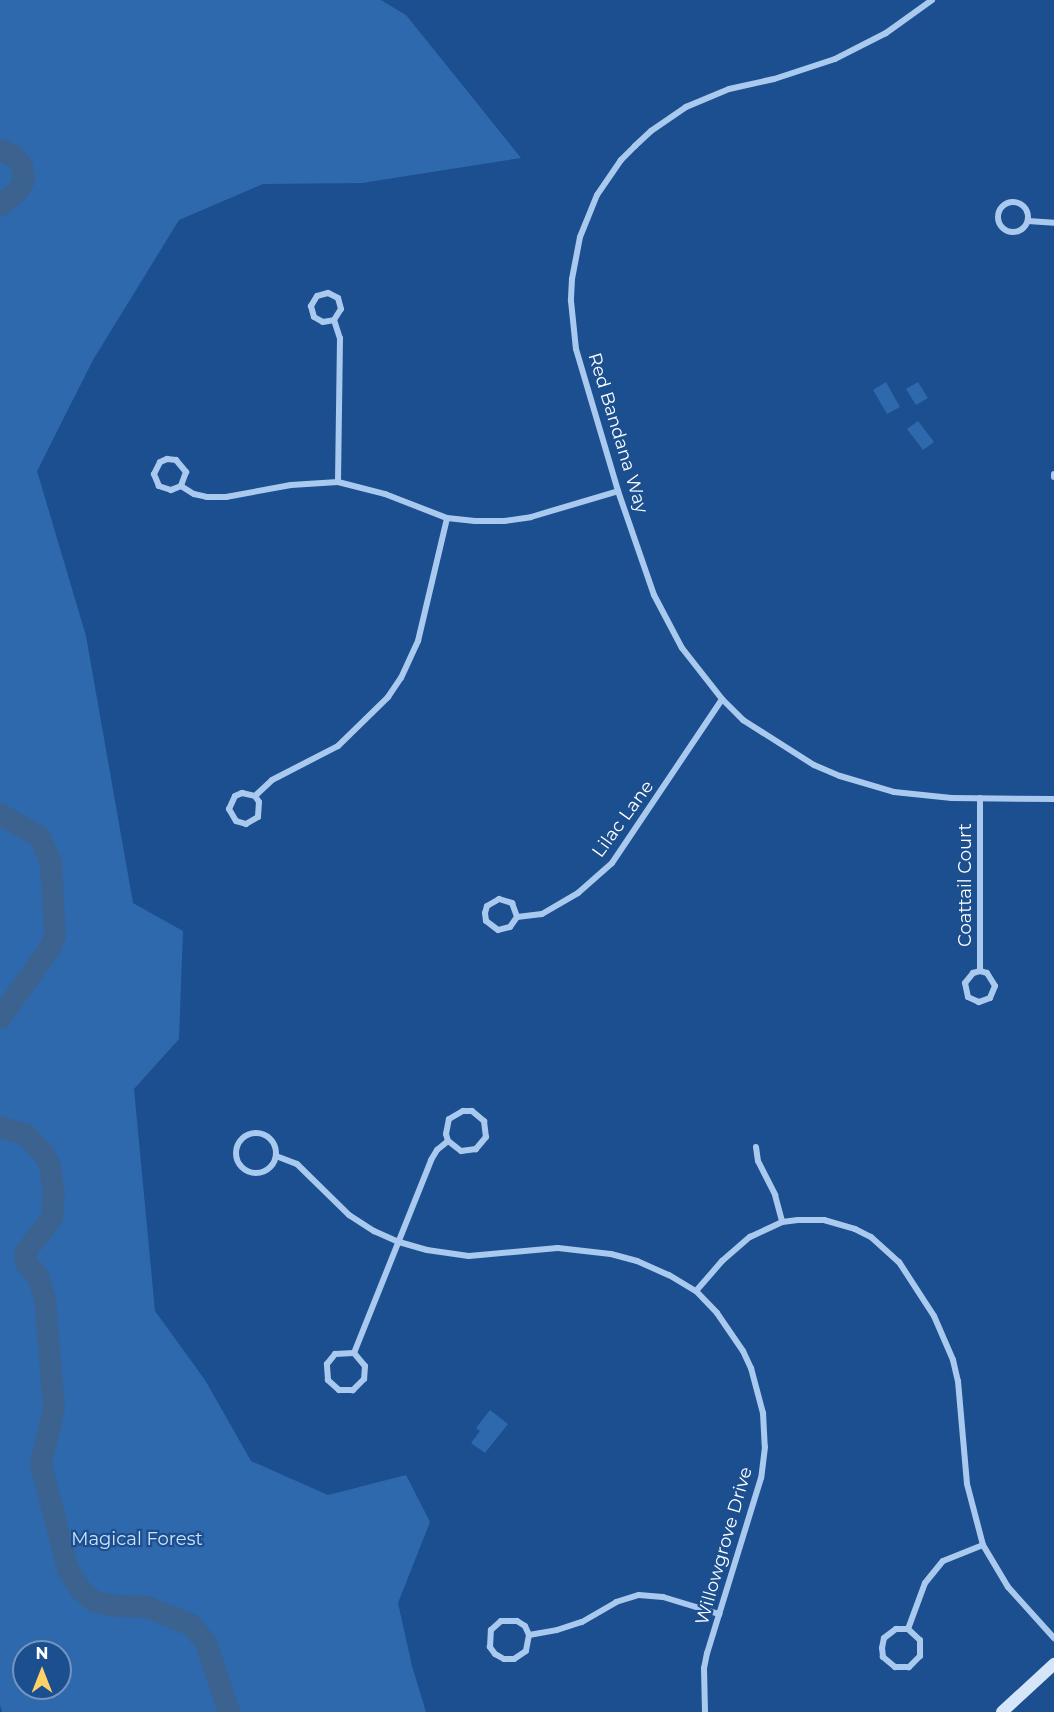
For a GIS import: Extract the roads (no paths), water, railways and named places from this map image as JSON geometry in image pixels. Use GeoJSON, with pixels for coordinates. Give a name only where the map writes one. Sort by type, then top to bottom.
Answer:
{"type":"FeatureCollection","features":[{"type":"Feature","properties":{"kind":"street","name":"Red Bandana Way"},"geometry":{"type":"LineString","coordinates":[[932,0],[886,33],[835,59],[774,79],[729,89],[686,107],[651,130],[621,160],[597,195],[575,258],[572,279],[572,323],[582,372],[618,491],[654,595],[682,648],[722,699],[765,735],[814,765],[840,776],[894,792],[927,797],[1054,799]]}},
{"type":"Feature","properties":{"kind":"street"},"geometry":{"type":"LineString","coordinates":[[1015,202],[1026,208],[1028,221],[1024,228],[1017,232],[1008,232],[1001,227],[998,215],[1007,203],[1015,202]]}},
{"type":"Feature","properties":{"kind":"street"},"geometry":{"type":"LineString","coordinates":[[1028,221],[1054,223]]}},
{"type":"Feature","properties":{"kind":"street"},"geometry":{"type":"LineString","coordinates":[[334,320],[323,322],[314,316],[311,306],[317,296],[328,293],[338,298],[341,309],[334,320],[340,348],[338,482]]}},
{"type":"Feature","properties":{"kind":"street"},"geometry":{"type":"LineString","coordinates":[[167,459],[177,460],[182,464],[186,472],[181,486],[171,490],[159,486],[154,474],[160,462],[167,459]]}},
{"type":"Feature","properties":{"kind":"street"},"geometry":{"type":"LineString","coordinates":[[181,486],[194,494],[226,497],[291,485],[338,482],[385,494],[447,518],[504,521],[531,517],[618,491]]}},
{"type":"Feature","properties":{"kind":"street"},"geometry":{"type":"LineString","coordinates":[[255,796],[272,780],[338,746],[388,698],[418,641],[447,518]]}},
{"type":"Feature","properties":{"kind":"street","name":"Lilac Lane"},"geometry":{"type":"LineString","coordinates":[[517,916],[542,914],[596,880],[612,863],[722,699]]}},
{"type":"Feature","properties":{"kind":"street"},"geometry":{"type":"LineString","coordinates":[[242,793],[255,796],[259,802],[258,817],[246,824],[237,821],[231,815],[231,801],[242,793]]}},
{"type":"Feature","properties":{"kind":"street","name":"Coattail Court"},"geometry":{"type":"LineString","coordinates":[[980,798],[980,971]]}},
{"type":"Feature","properties":{"kind":"street","name":"Lilac Lane"},"geometry":{"type":"LineString","coordinates":[[506,900],[515,908],[517,916],[510,927],[498,930],[486,921],[485,913],[493,901],[506,900]]}},
{"type":"Feature","properties":{"kind":"street","name":"Coattail Court"},"geometry":{"type":"LineString","coordinates":[[980,971],[987,973],[995,986],[990,998],[979,1002],[968,997],[964,983],[973,973],[980,971]]}},
{"type":"Feature","properties":{"kind":"street"},"geometry":{"type":"LineString","coordinates":[[472,1112],[484,1120],[486,1137],[476,1149],[461,1151],[448,1141],[446,1125],[456,1113],[472,1112]]}},
{"type":"Feature","properties":{"kind":"street","name":"Willowgrove Drive"},"geometry":{"type":"LineString","coordinates":[[264,1134],[272,1140],[276,1156],[266,1170],[249,1172],[237,1159],[236,1150],[246,1135],[264,1134]]}},
{"type":"Feature","properties":{"kind":"street"},"geometry":{"type":"LineString","coordinates":[[354,1353],[431,1160],[437,1150],[448,1141]]}},
{"type":"Feature","properties":{"kind":"street"},"geometry":{"type":"LineString","coordinates":[[756,1147],[758,1161],[775,1195],[782,1222]]}},
{"type":"Feature","properties":{"kind":"street","name":"Willowgrove Drive"},"geometry":{"type":"LineString","coordinates":[[276,1156],[297,1164],[349,1215],[374,1231],[399,1242],[427,1250],[469,1256],[558,1248],[611,1254],[638,1261],[696,1291],[717,1313],[743,1351],[758,1391],[765,1433],[761,1478],[704,1668],[705,1712]]}},
{"type":"Feature","properties":{"kind":"street"},"geometry":{"type":"LineString","coordinates":[[696,1291],[736,1248],[750,1237],[782,1222],[824,1220],[855,1228],[871,1237],[899,1262],[923,1298],[944,1336],[958,1381],[967,1484],[983,1545],[1008,1587],[1054,1638]]}},
{"type":"Feature","properties":{"kind":"street"},"geometry":{"type":"LineString","coordinates":[[354,1353],[365,1366],[364,1380],[353,1390],[339,1390],[328,1380],[327,1364],[335,1354],[354,1353]]}},
{"type":"Feature","properties":{"kind":"street"},"geometry":{"type":"LineString","coordinates":[[908,1629],[918,1596],[932,1573],[950,1557],[983,1545]]}},
{"type":"Feature","properties":{"kind":"street"},"geometry":{"type":"LineString","coordinates":[[529,1635],[557,1630],[582,1622],[616,1602],[639,1595],[663,1597],[719,1614]]}},
{"type":"Feature","properties":{"kind":"street"},"geometry":{"type":"LineString","coordinates":[[501,1621],[518,1621],[529,1635],[526,1651],[514,1659],[504,1659],[495,1654],[490,1647],[491,1630],[501,1621]]}},
{"type":"Feature","properties":{"kind":"street"},"geometry":{"type":"LineString","coordinates":[[908,1629],[920,1640],[920,1656],[909,1667],[895,1667],[883,1657],[882,1644],[891,1632],[908,1629]]}},
{"type":"Feature","properties":{"kind":"street"},"geometry":{"type":"LineString","coordinates":[[1002,1712],[1054,1664]]}},
{"type":"Feature","properties":{"kind":"waterway"},"geometry":{"type":"LineString","coordinates":[[0,150],[14,156],[22,166],[24,180],[17,192],[0,206]]}},
{"type":"Feature","properties":{"kind":"waterway"},"geometry":{"type":"LineString","coordinates":[[0,814],[40,837],[51,863],[55,935],[50,948],[0,1018]]}},
{"type":"Feature","properties":{"kind":"waterway"},"geometry":{"type":"LineString","coordinates":[[0,1127],[26,1135],[44,1154],[50,1166],[54,1193],[52,1218],[25,1253],[26,1263],[38,1277],[45,1298],[54,1408],[41,1464],[68,1570],[81,1590],[95,1602],[117,1606],[147,1607],[191,1625],[206,1643],[229,1712]]}},
{"type":"Feature","properties":{"kind":"park label","name":"Magical Forest"},"geometry":{"type":"Point","coordinates":[137,1539]}}]}
